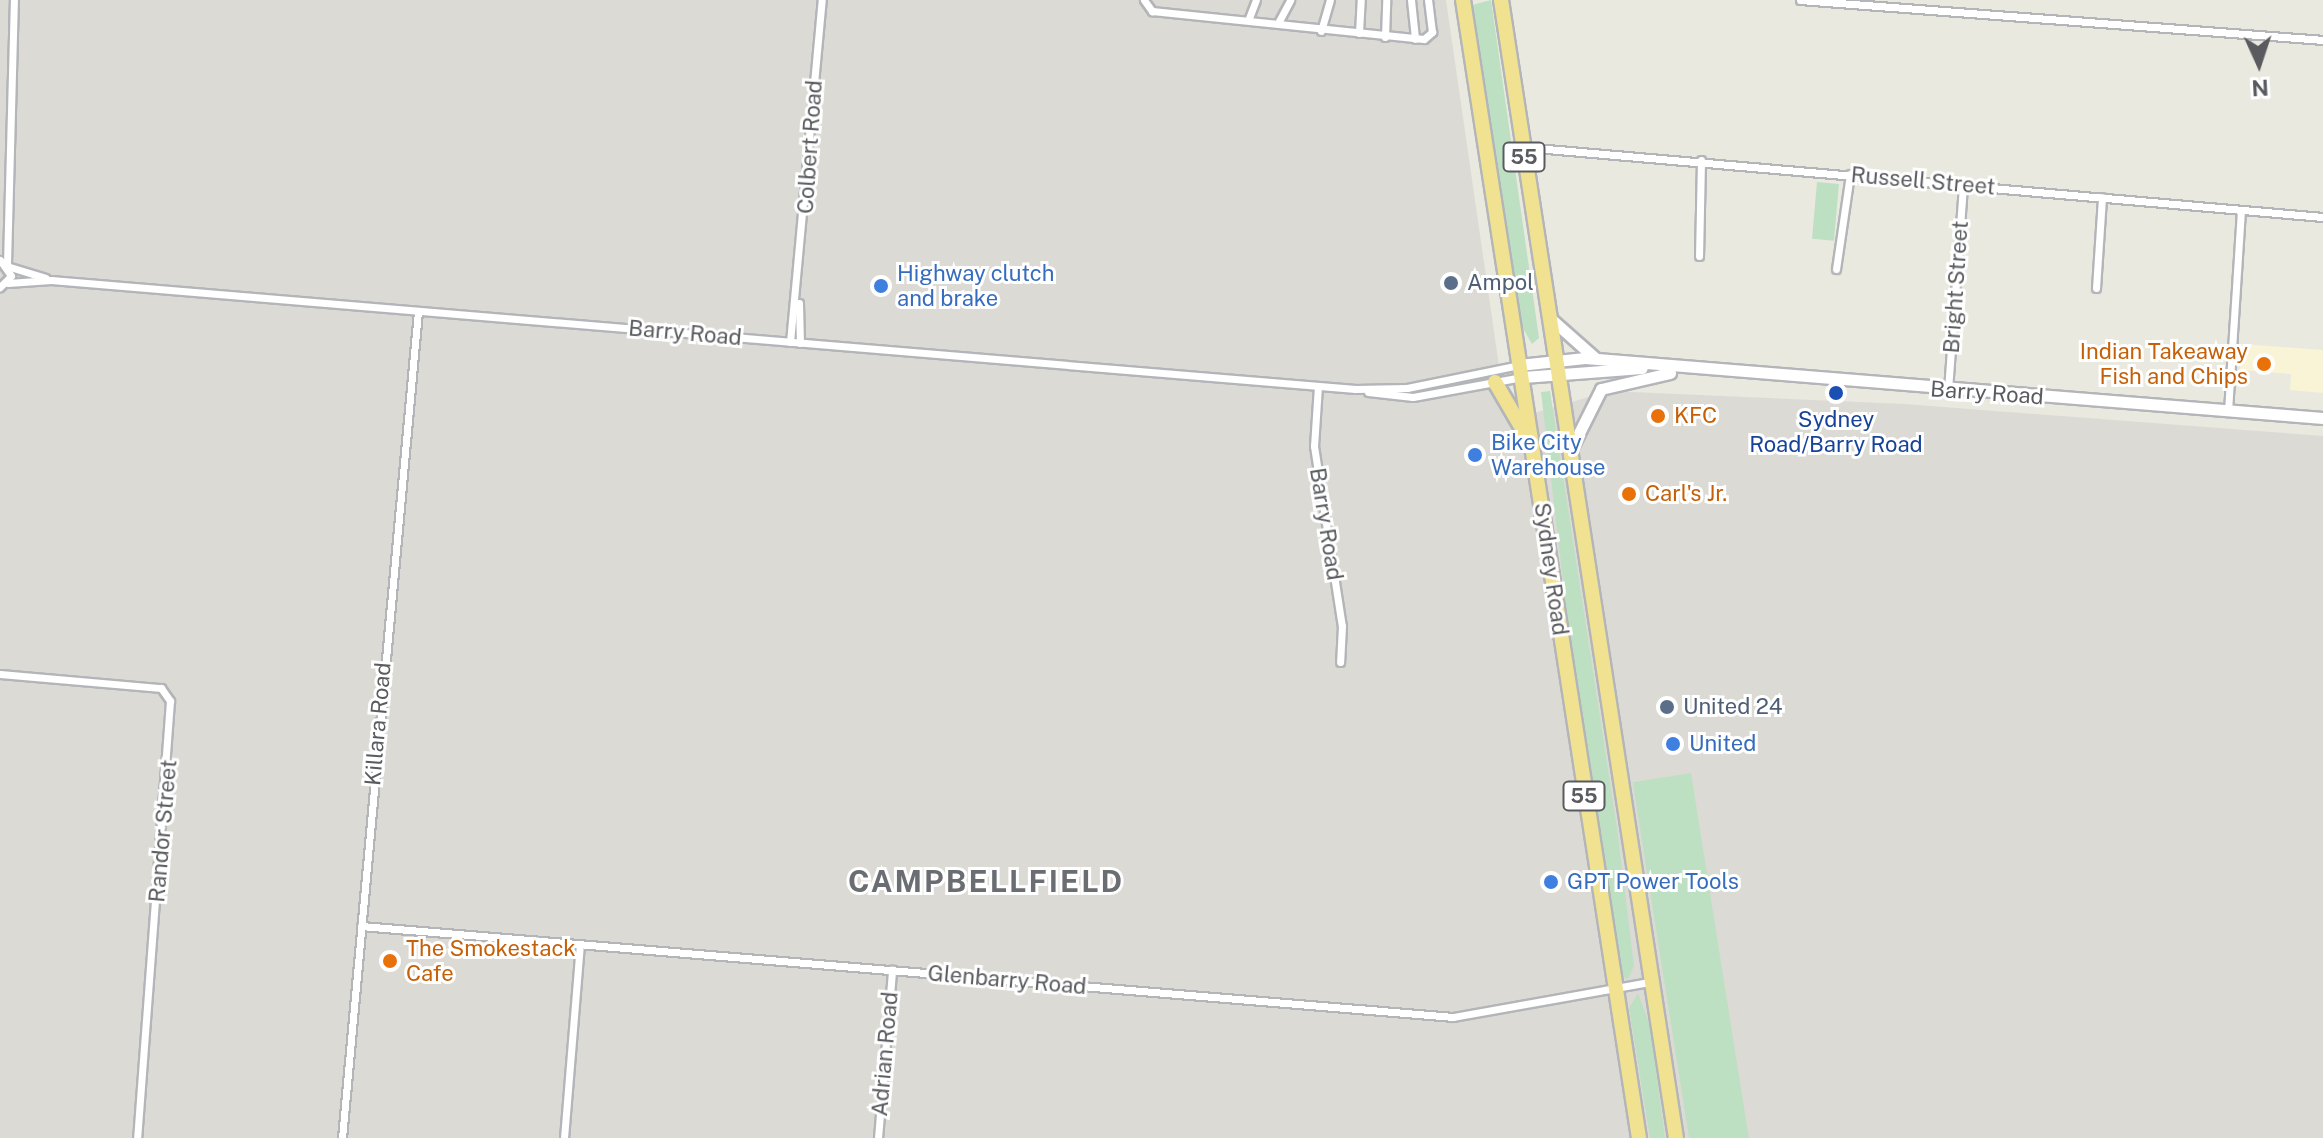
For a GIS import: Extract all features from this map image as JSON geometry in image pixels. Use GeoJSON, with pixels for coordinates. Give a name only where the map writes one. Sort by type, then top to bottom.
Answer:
{"type":"FeatureCollection","features":[{"type":"Feature","properties":{"kind":"highway","name":"Sydney Road"},"geometry":{"type":"LineString","coordinates":[[1463,0],[1613,989],[1639,1138]]}},
{"type":"Feature","properties":{"kind":"highway","name":"Sydney Road"},"geometry":{"type":"LineString","coordinates":[[1501,0],[1547,315],[1676,1138]]}},
{"type":"Feature","properties":{"kind":"highway"},"geometry":{"type":"LineString","coordinates":[[1495,382],[1534,454]]}},
{"type":"Feature","properties":{"kind":"main road"},"geometry":{"type":"LineString","coordinates":[[1547,315],[1598,359]]}},
{"type":"Feature","properties":{"kind":"main road","name":"Barry Road"},"geometry":{"type":"LineString","coordinates":[[1521,371],[1598,359],[1686,370],[2323,418]]}},
{"type":"Feature","properties":{"kind":"main road","name":"Barry Road"},"geometry":{"type":"LineString","coordinates":[[1556,367],[1651,367]]}},
{"type":"Feature","properties":{"kind":"main road"},"geometry":{"type":"LineString","coordinates":[[1569,455],[1601,389],[1686,370]]}},
{"type":"Feature","properties":{"kind":"street"},"geometry":{"type":"LineString","coordinates":[[3,287],[14,0]]}},
{"type":"Feature","properties":{"kind":"street","name":"Colbert Road"},"geometry":{"type":"LineString","coordinates":[[800,343],[799,293],[822,0]]}},
{"type":"Feature","properties":{"kind":"street"},"geometry":{"type":"LineString","coordinates":[[1144,0],[1152,11],[1249,18],[1321,31],[1415,39],[1432,35],[1428,0]]}},
{"type":"Feature","properties":{"kind":"street"},"geometry":{"type":"LineString","coordinates":[[1249,18],[1256,0]]}},
{"type":"Feature","properties":{"kind":"street"},"geometry":{"type":"LineString","coordinates":[[1278,23],[1290,0]]}},
{"type":"Feature","properties":{"kind":"street"},"geometry":{"type":"LineString","coordinates":[[1321,31],[1330,0]]}},
{"type":"Feature","properties":{"kind":"street"},"geometry":{"type":"LineString","coordinates":[[1359,33],[1361,0]]}},
{"type":"Feature","properties":{"kind":"street"},"geometry":{"type":"LineString","coordinates":[[1385,37],[1386,0]]}},
{"type":"Feature","properties":{"kind":"street"},"geometry":{"type":"LineString","coordinates":[[1411,0],[1415,39]]}},
{"type":"Feature","properties":{"kind":"street"},"geometry":{"type":"LineString","coordinates":[[1800,0],[2323,40]]}},
{"type":"Feature","properties":{"kind":"street","name":"Russell Street"},"geometry":{"type":"LineString","coordinates":[[1523,148],[1701,160],[2323,217]]}},
{"type":"Feature","properties":{"kind":"street"},"geometry":{"type":"LineString","coordinates":[[1699,256],[1701,160]]}},
{"type":"Feature","properties":{"kind":"street"},"geometry":{"type":"LineString","coordinates":[[1836,269],[1850,174]]}},
{"type":"Feature","properties":{"kind":"street","name":"Bright Street"},"geometry":{"type":"LineString","coordinates":[[1948,390],[1963,185]]}},
{"type":"Feature","properties":{"kind":"street"},"geometry":{"type":"LineString","coordinates":[[2096,288],[2102,197]]}},
{"type":"Feature","properties":{"kind":"street"},"geometry":{"type":"LineString","coordinates":[[2228,411],[2241,210]]}},
{"type":"Feature","properties":{"kind":"street"},"geometry":{"type":"LineString","coordinates":[[0,237],[3,225]]}},
{"type":"Feature","properties":{"kind":"street","name":"Barry Road"},"geometry":{"type":"LineString","coordinates":[[6,264],[51,280]]}},
{"type":"Feature","properties":{"kind":"street","name":"Barry Road"},"geometry":{"type":"LineString","coordinates":[[3,287],[51,280],[1355,389],[1413,397],[1495,382],[1521,371]]}},
{"type":"Feature","properties":{"kind":"street","name":"Colbert Road"},"geometry":{"type":"LineString","coordinates":[[790,342],[799,293]]}},
{"type":"Feature","properties":{"kind":"street","name":"Killara Road"},"geometry":{"type":"LineString","coordinates":[[342,1138],[418,311]]}},
{"type":"Feature","properties":{"kind":"street","name":"Barry Road"},"geometry":{"type":"LineString","coordinates":[[1355,389],[1407,388],[1521,371]]}},
{"type":"Feature","properties":{"kind":"street","name":"Barry Road"},"geometry":{"type":"LineString","coordinates":[[1318,386],[1314,446],[1342,626],[1340,662]]}},
{"type":"Feature","properties":{"kind":"street","name":"Randor Street"},"geometry":{"type":"LineString","coordinates":[[0,674],[161,688],[170,701],[137,1138]]}},
{"type":"Feature","properties":{"kind":"street","name":"Glenbarry Road"},"geometry":{"type":"LineString","coordinates":[[361,926],[1460,1017],[1650,982]]}},
{"type":"Feature","properties":{"kind":"street"},"geometry":{"type":"LineString","coordinates":[[564,1138],[580,945]]}},
{"type":"Feature","properties":{"kind":"street","name":"Adrian Road"},"geometry":{"type":"LineString","coordinates":[[878,1138],[892,970]]}},
{"type":"Feature","properties":{"kind":"shaded area"},"geometry":{"type":"Polygon","coordinates":[[[0,0],[1446,0],[1507,421],[1609,391],[1905,404],[2323,436],[2323,1138],[0,1138],[0,0]]]}},
{"type":"Feature","properties":{"kind":"shaded area"},"geometry":{"type":"Polygon","coordinates":[[[2242,344],[2323,350],[2323,393],[2290,390],[2291,374],[2240,370],[2242,344]]]}},
{"type":"Feature","properties":{"kind":"green space"},"geometry":{"type":"Polygon","coordinates":[[[1491,0],[1539,338],[1532,344],[1521,325],[1472,5],[1491,0]]]}},
{"type":"Feature","properties":{"kind":"green space"},"geometry":{"type":"Polygon","coordinates":[[[1817,182],[1839,184],[1834,241],[1812,239],[1817,182]]]}},
{"type":"Feature","properties":{"kind":"green space"},"geometry":{"type":"Polygon","coordinates":[[[1550,391],[1617,828],[1634,966],[1628,979],[1620,975],[1571,650],[1541,392],[1550,391]]]}},
{"type":"Feature","properties":{"kind":"green space"},"geometry":{"type":"Polygon","coordinates":[[[1691,773],[1749,1138],[1689,1138],[1633,782],[1691,773]]]}},
{"type":"Feature","properties":{"kind":"green space"},"geometry":{"type":"Polygon","coordinates":[[[1638,993],[1650,1026],[1665,1138],[1650,1138],[1629,1008],[1638,993]]]}},
{"type":"Feature","properties":{"kind":"place","name":"Ampol"},"geometry":{"type":"Point","coordinates":[1451,283]}},
{"type":"Feature","properties":{"kind":"place","name":"Highway clutch and brake"},"geometry":{"type":"Point","coordinates":[881,286]}},
{"type":"Feature","properties":{"kind":"place","name":"Indian Takeaway Fish and Chips"},"geometry":{"type":"Point","coordinates":[2264,364]}},
{"type":"Feature","properties":{"kind":"place","name":"Sydney Road/Barry Road"},"geometry":{"type":"Point","coordinates":[1836,393]}},
{"type":"Feature","properties":{"kind":"place","name":"KFC"},"geometry":{"type":"Point","coordinates":[1658,416]}},
{"type":"Feature","properties":{"kind":"place","name":"Bike City Warehouse"},"geometry":{"type":"Point","coordinates":[1475,455]}},
{"type":"Feature","properties":{"kind":"place","name":"Carl's Jr."},"geometry":{"type":"Point","coordinates":[1629,494]}},
{"type":"Feature","properties":{"kind":"place","name":"United 24"},"geometry":{"type":"Point","coordinates":[1667,707]}},
{"type":"Feature","properties":{"kind":"place","name":"United"},"geometry":{"type":"Point","coordinates":[1673,744]}},
{"type":"Feature","properties":{"kind":"place","name":"GPT Power Tools"},"geometry":{"type":"Point","coordinates":[1551,882]}},
{"type":"Feature","properties":{"kind":"place","name":"The Smokestack Cafe"},"geometry":{"type":"Point","coordinates":[390,961]}},
{"type":"Feature","properties":{"kind":"district","name":"CAMPBELLFIELD"},"geometry":{"type":"Point","coordinates":[986,881]}}]}
